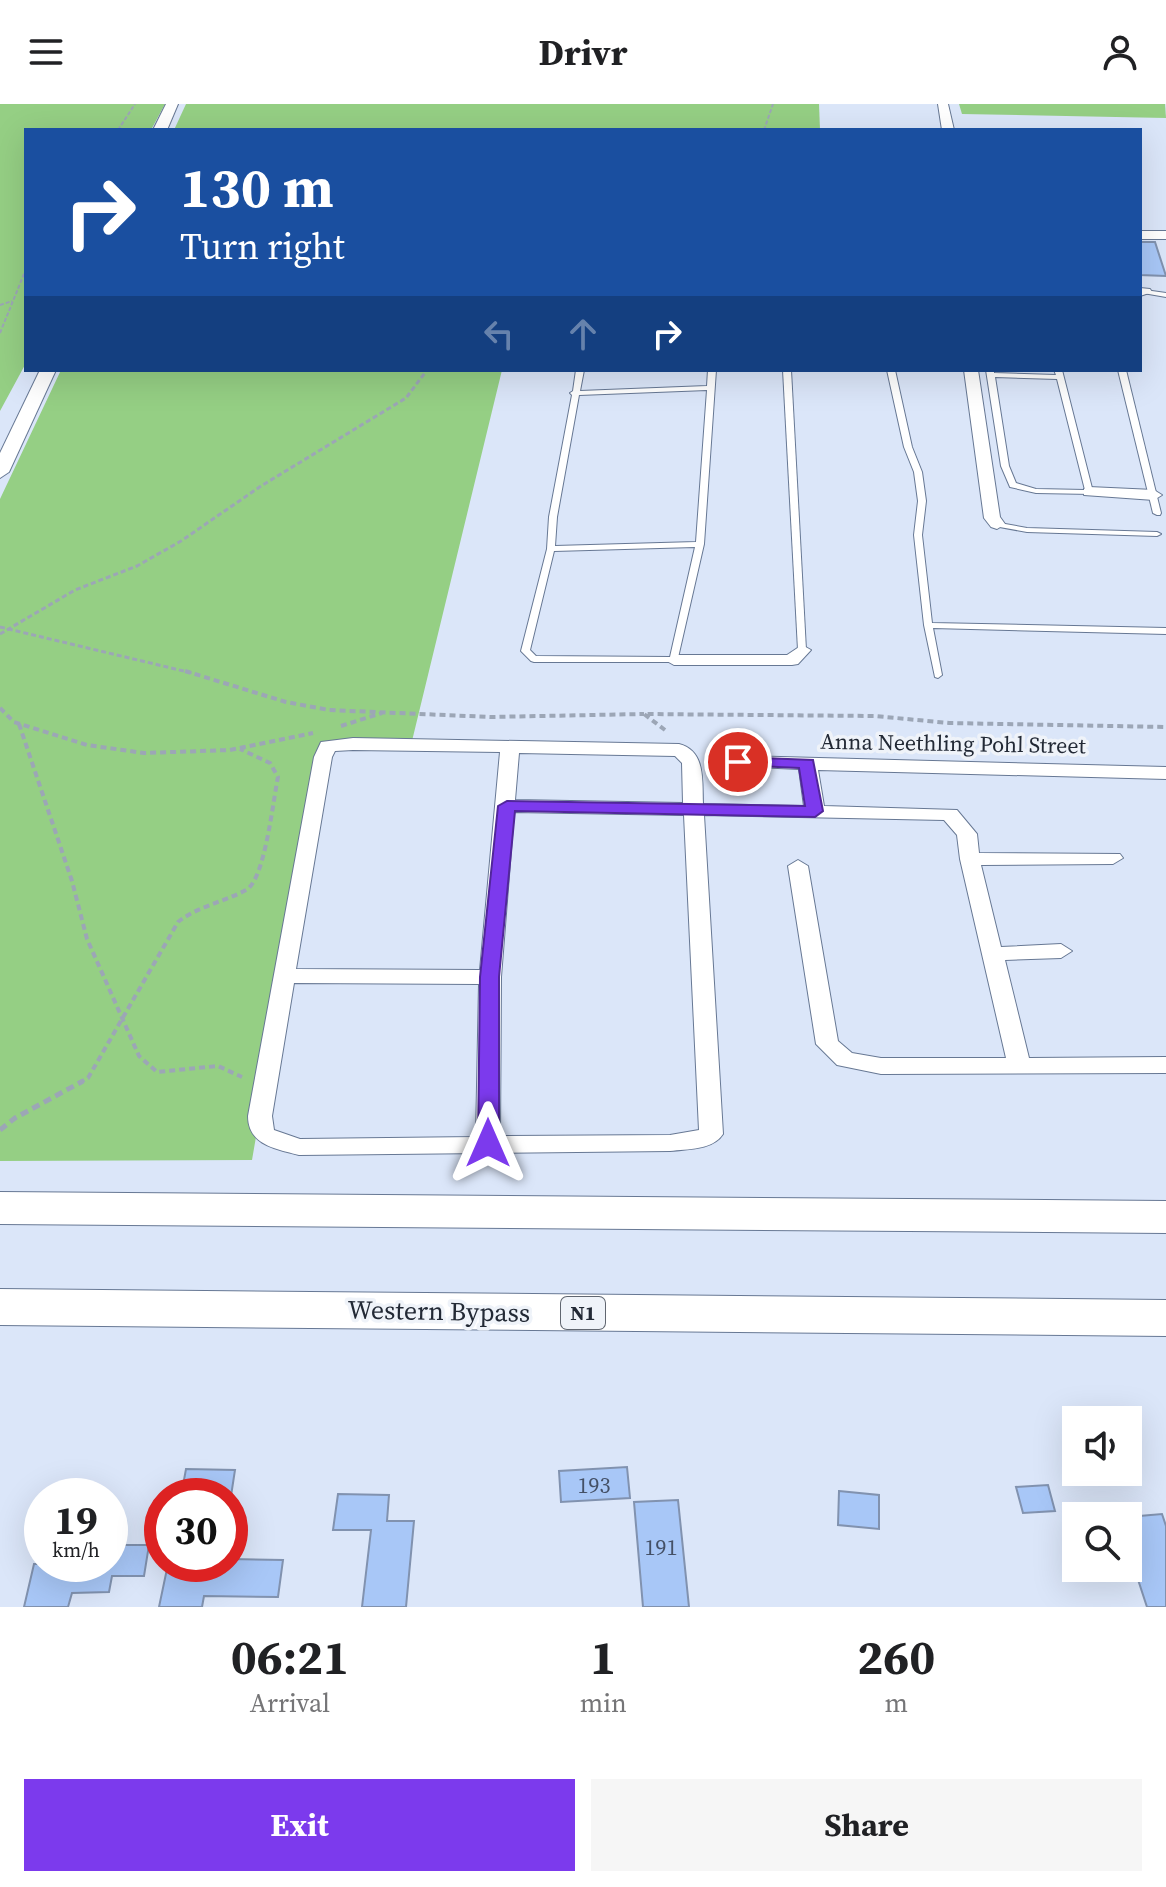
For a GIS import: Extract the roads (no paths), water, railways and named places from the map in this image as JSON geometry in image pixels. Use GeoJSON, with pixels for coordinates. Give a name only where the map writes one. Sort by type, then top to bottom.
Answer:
{"type":"FeatureCollection","features":[{"type":"Feature","properties":{"kind":"highway"},"geometry":{"type":"LineString","coordinates":[[0,1208],[1166,1217]]}},
{"type":"Feature","properties":{"kind":"highway","name":"Western Bypass"},"geometry":{"type":"LineString","coordinates":[[0,1307],[1166,1318]]}},
{"type":"Feature","properties":{"kind":"street"},"geometry":{"type":"LineString","coordinates":[[161,128],[172,104]]}},
{"type":"Feature","properties":{"kind":"street"},"geometry":{"type":"LineString","coordinates":[[943,104],[948,128]]}},
{"type":"Feature","properties":{"kind":"street"},"geometry":{"type":"LineString","coordinates":[[1142,235],[1166,235]]}},
{"type":"Feature","properties":{"kind":"street"},"geometry":{"type":"LineString","coordinates":[[0,472],[47,372]]}},
{"type":"Feature","properties":{"kind":"street"},"geometry":{"type":"LineString","coordinates":[[971,372],[992,518],[997,524]]}},
{"type":"Feature","properties":{"kind":"street"},"geometry":{"type":"LineString","coordinates":[[1089,492],[1154,495]]}},
{"type":"Feature","properties":{"kind":"street"},"geometry":{"type":"LineString","coordinates":[[674,660],[780,661],[792,660],[802,650]]}},
{"type":"Feature","properties":{"kind":"street"},"geometry":{"type":"LineString","coordinates":[[339,744],[510,746],[679,750],[686,754],[691,763],[711,1134],[696,1140],[670,1143],[299,1147],[266,1136],[260,1127],[260,1116],[287,976],[324,751],[339,744]]}},
{"type":"Feature","properties":{"kind":"street"},"geometry":{"type":"LineString","coordinates":[[488,1143],[490,977],[510,746]]}},
{"type":"Feature","properties":{"kind":"street","name":"Anna Neethling Pohl Street"},"geometry":{"type":"LineString","coordinates":[[738,762],[1166,773]]}},
{"type":"Feature","properties":{"kind":"street"},"geometry":{"type":"LineString","coordinates":[[807,763],[815,811]]}},
{"type":"Feature","properties":{"kind":"street"},"geometry":{"type":"LineString","coordinates":[[507,806],[950,814],[967,834],[970,859],[1019,1065]]}},
{"type":"Feature","properties":{"kind":"street"},"geometry":{"type":"LineString","coordinates":[[970,859],[1113,858]]}},
{"type":"Feature","properties":{"kind":"street"},"geometry":{"type":"LineString","coordinates":[[798,866],[827,1044],[834,1054],[845,1060],[869,1065],[1166,1065]]}},
{"type":"Feature","properties":{"kind":"street"},"geometry":{"type":"LineString","coordinates":[[993,954],[1061,951]]}},
{"type":"Feature","properties":{"kind":"street"},"geometry":{"type":"LineString","coordinates":[[287,976],[490,977]]}},
{"type":"Feature","properties":{"kind":"lane"},"geometry":{"type":"LineString","coordinates":[[1142,292],[1166,295]]}},
{"type":"Feature","properties":{"kind":"lane"},"geometry":{"type":"LineString","coordinates":[[579,372],[551,549],[525,651],[528,656],[547,660],[674,660],[700,544],[712,372]]}},
{"type":"Feature","properties":{"kind":"lane"},"geometry":{"type":"LineString","coordinates":[[787,372],[802,650]]}},
{"type":"Feature","properties":{"kind":"lane"},"geometry":{"type":"LineString","coordinates":[[891,372],[908,447],[918,472],[922,501],[918,535],[928,625],[938,675]]}},
{"type":"Feature","properties":{"kind":"lane"},"geometry":{"type":"LineString","coordinates":[[990,372],[1059,373],[1089,492],[1036,491],[1013,485],[1005,466],[990,372]]}},
{"type":"Feature","properties":{"kind":"lane"},"geometry":{"type":"LineString","coordinates":[[1123,372],[1157,513]]}},
{"type":"Feature","properties":{"kind":"lane"},"geometry":{"type":"LineString","coordinates":[[574,393],[712,388]]}},
{"type":"Feature","properties":{"kind":"lane"},"geometry":{"type":"LineString","coordinates":[[997,524],[1027,530],[1157,534]]}},
{"type":"Feature","properties":{"kind":"lane"},"geometry":{"type":"LineString","coordinates":[[551,549],[700,544]]}},
{"type":"Feature","properties":{"kind":"lane"},"geometry":{"type":"LineString","coordinates":[[928,625],[1166,631]]}}]}
